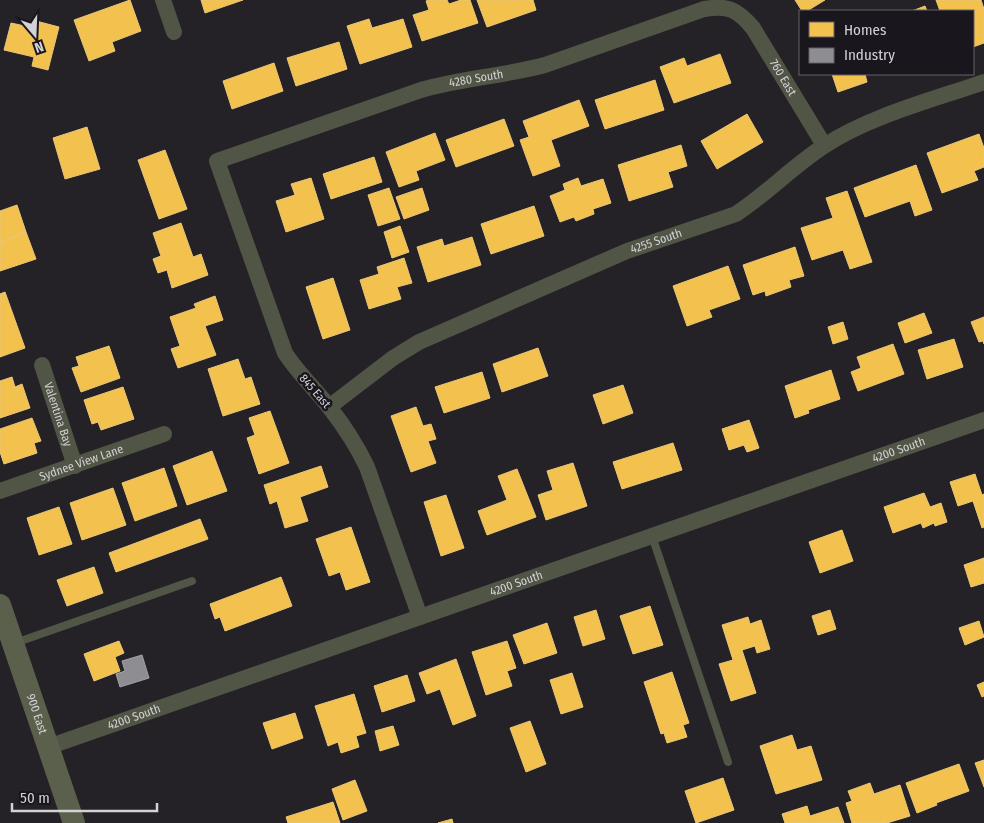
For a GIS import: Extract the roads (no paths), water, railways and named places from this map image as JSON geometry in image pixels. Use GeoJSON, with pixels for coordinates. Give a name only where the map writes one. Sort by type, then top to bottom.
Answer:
{"type":"FeatureCollection","features":[{"type":"Feature","properties":{"kind":"main road","name":"900 East"},"geometry":{"type":"LineString","coordinates":[[0,605],[74,823]]}},
{"type":"Feature","properties":{"kind":"street"},"geometry":{"type":"LineString","coordinates":[[163,0],[174,32]]}},
{"type":"Feature","properties":{"kind":"street","name":"4280 South"},"geometry":{"type":"LineString","coordinates":[[217,161],[421,90],[449,82],[518,72],[545,65],[704,9],[720,6],[737,12]]}},
{"type":"Feature","properties":{"kind":"street","name":"760 East"},"geometry":{"type":"LineString","coordinates":[[737,12],[753,28],[824,146]]}},
{"type":"Feature","properties":{"kind":"street","name":"4255 South"},"geometry":{"type":"LineString","coordinates":[[329,407],[393,358],[419,342],[627,251],[736,214],[799,164],[824,146],[850,131],[880,118],[984,82]]}},
{"type":"Feature","properties":{"kind":"street","name":"845 East"},"geometry":{"type":"LineString","coordinates":[[217,161],[285,354],[329,407],[359,451],[367,467],[420,617]]}},
{"type":"Feature","properties":{"kind":"street","name":"Valentina Bay"},"geometry":{"type":"LineString","coordinates":[[42,365],[75,466]]}},
{"type":"Feature","properties":{"kind":"street","name":"4200 South"},"geometry":{"type":"LineString","coordinates":[[48,747],[984,420]]}},
{"type":"Feature","properties":{"kind":"street","name":"Sydnee View Lane"},"geometry":{"type":"LineString","coordinates":[[0,491],[164,434]]}},
{"type":"Feature","properties":{"kind":"lane"},"geometry":{"type":"LineString","coordinates":[[652,536],[728,762]]}},
{"type":"Feature","properties":{"kind":"lane"},"geometry":{"type":"LineString","coordinates":[[13,644],[192,581]]}}]}
